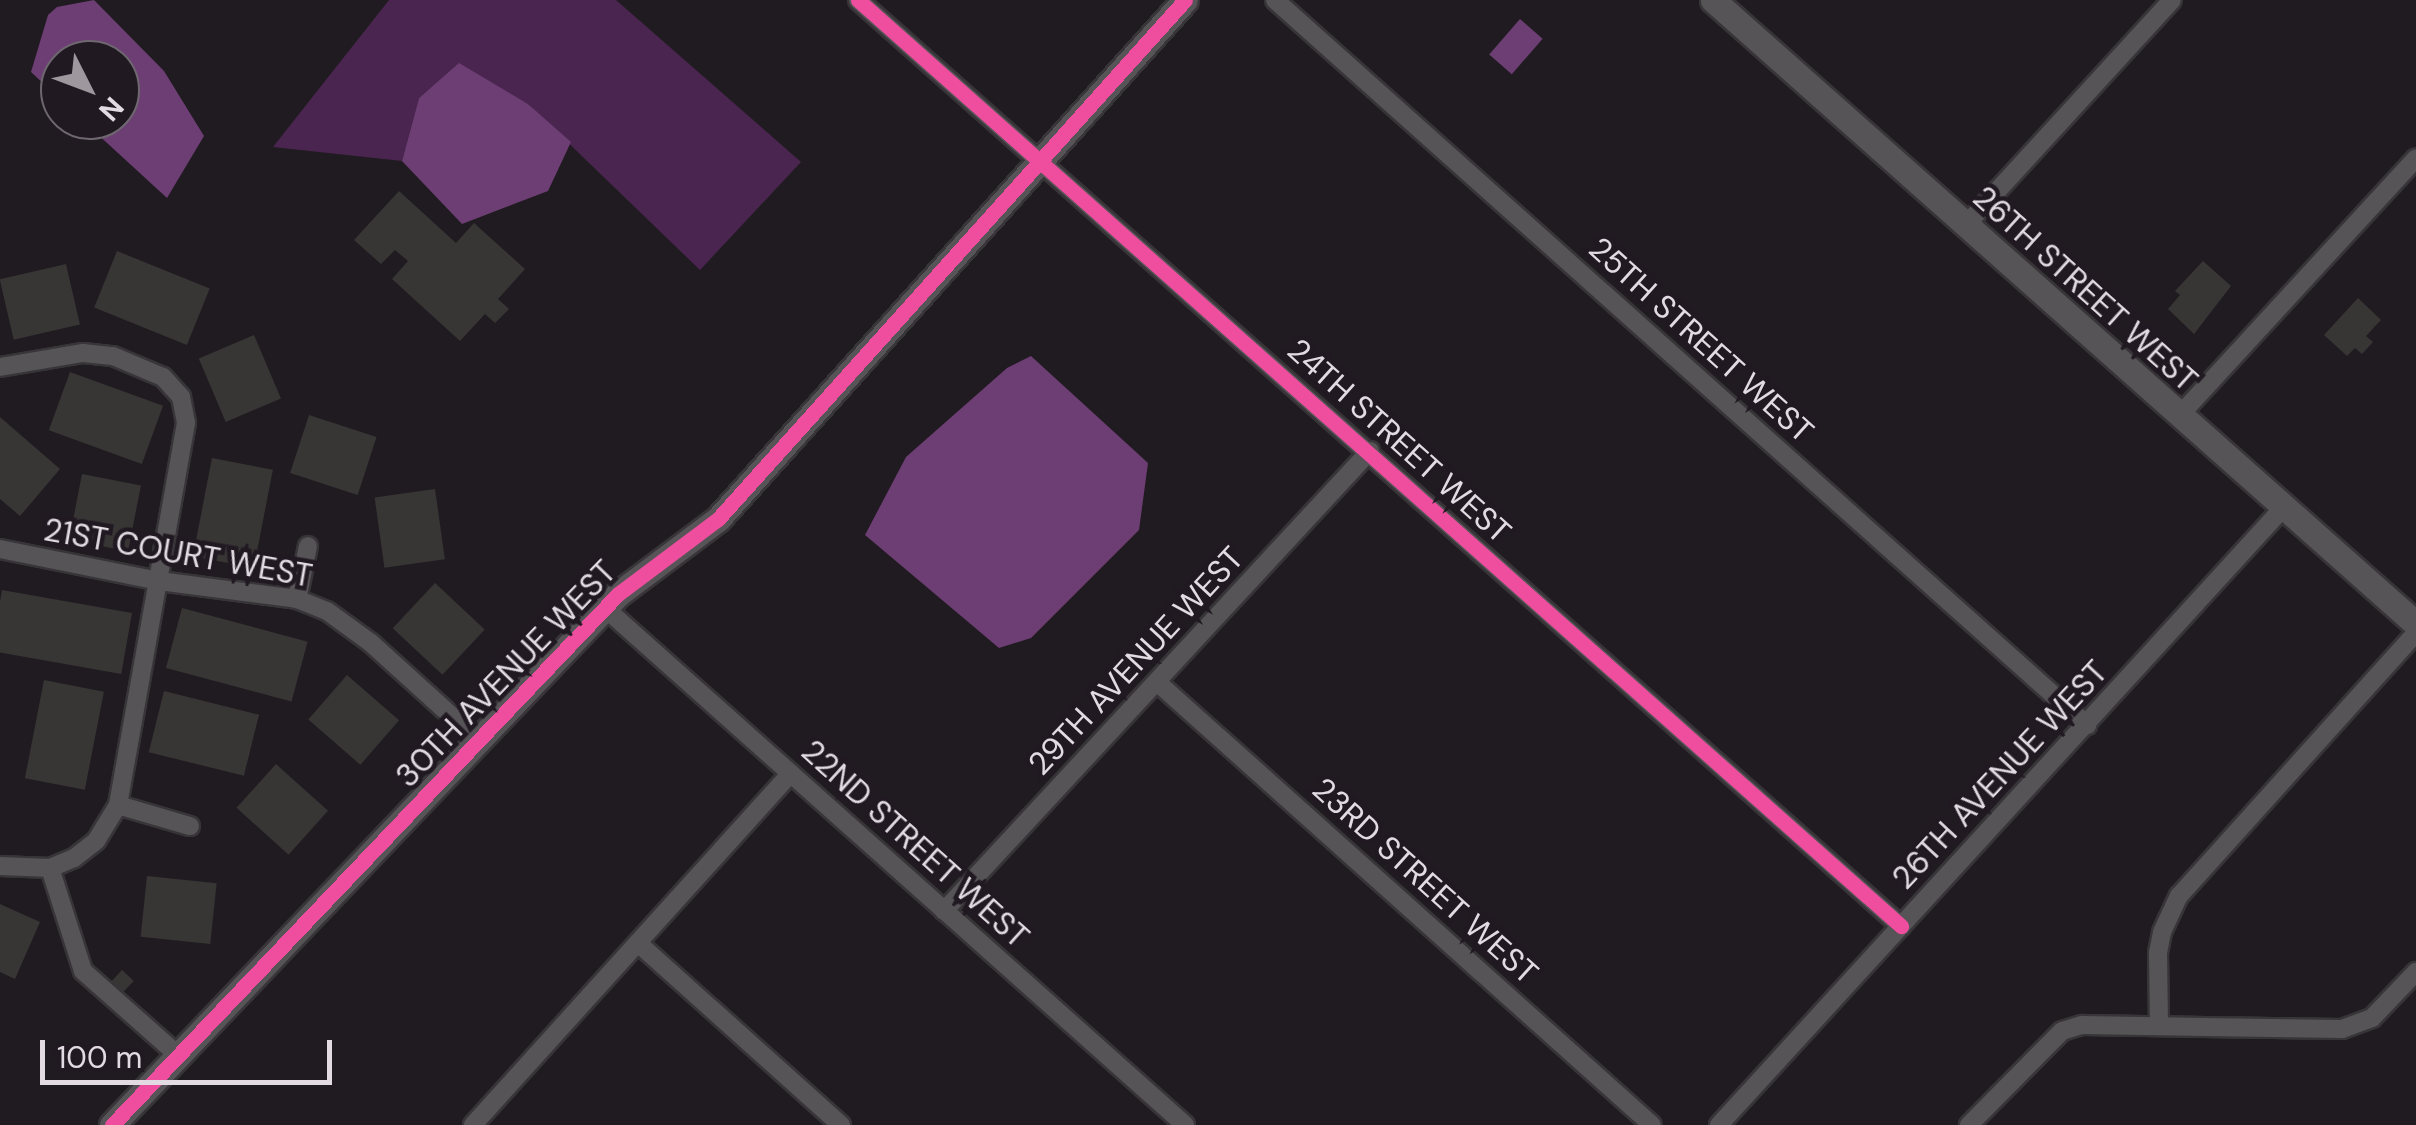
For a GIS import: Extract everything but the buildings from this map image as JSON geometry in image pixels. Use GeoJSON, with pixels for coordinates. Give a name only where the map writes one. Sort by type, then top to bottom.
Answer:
{"type":"FeatureCollection","features":[{"type":"Feature","properties":{"kind":"street","name":"24TH STREET WEST"},"geometry":{"type":"LineString","coordinates":[[858,0],[1901,926]]}},
{"type":"Feature","properties":{"kind":"street","name":"30TH AVENUE WEST"},"geometry":{"type":"LineString","coordinates":[[112,1125],[604,608],[634,580],[718,519],[1184,0]]}},
{"type":"Feature","properties":{"kind":"street","name":"25TH STREET WEST"},"geometry":{"type":"LineString","coordinates":[[1275,0],[2087,726]]}},
{"type":"Feature","properties":{"kind":"street","name":"26TH STREET WEST"},"geometry":{"type":"LineString","coordinates":[[1713,0],[2416,624]]}},
{"type":"Feature","properties":{"kind":"street"},"geometry":{"type":"LineString","coordinates":[[1966,226],[2172,0]]}},
{"type":"Feature","properties":{"kind":"street"},"geometry":{"type":"LineString","coordinates":[[2179,416],[2416,158]]}},
{"type":"Feature","properties":{"kind":"street"},"geometry":{"type":"LineString","coordinates":[[0,367],[100,353],[152,370],[173,386],[185,409],[186,424],[118,805],[96,841],[74,858],[50,868],[0,866]]}},
{"type":"Feature","properties":{"kind":"street","name":"29TH AVENUE WEST"},"geometry":{"type":"LineString","coordinates":[[944,911],[1370,451]]}},
{"type":"Feature","properties":{"kind":"street","name":"26TH AVENUE WEST"},"geometry":{"type":"LineString","coordinates":[[1718,1125],[2284,508]]}},
{"type":"Feature","properties":{"kind":"street"},"geometry":{"type":"LineString","coordinates":[[297,598],[308,546]]}},
{"type":"Feature","properties":{"kind":"street","name":"21ST COURT WEST"},"geometry":{"type":"LineString","coordinates":[[0,550],[159,581],[297,598],[328,612],[371,643],[478,740]]}},
{"type":"Feature","properties":{"kind":"street","name":"22ND STREET WEST"},"geometry":{"type":"LineString","coordinates":[[604,608],[1185,1125]]}},
{"type":"Feature","properties":{"kind":"street"},"geometry":{"type":"LineString","coordinates":[[2159,1025],[2158,953],[2162,932],[2179,896],[2416,634]]}},
{"type":"Feature","properties":{"kind":"street","name":"23RD STREET WEST"},"geometry":{"type":"LineString","coordinates":[[1158,682],[1652,1125]]}},
{"type":"Feature","properties":{"kind":"street"},"geometry":{"type":"LineString","coordinates":[[473,1125],[791,773]]}},
{"type":"Feature","properties":{"kind":"street"},"geometry":{"type":"LineString","coordinates":[[118,805],[190,826]]}},
{"type":"Feature","properties":{"kind":"street"},"geometry":{"type":"LineString","coordinates":[[50,868],[83,971],[178,1055]]}},
{"type":"Feature","properties":{"kind":"street"},"geometry":{"type":"LineString","coordinates":[[638,943],[841,1125]]}},
{"type":"Feature","properties":{"kind":"street"},"geometry":{"type":"LineString","coordinates":[[1969,1125],[2062,1031],[2082,1025],[2342,1029],[2372,1018],[2416,972]]}},
{"type":"Feature","properties":{"kind":"shaded area"},"geometry":{"type":"Polygon","coordinates":[[[94,0],[133,40],[41,40],[48,15],[57,7],[94,0]]]}},
{"type":"Feature","properties":{"kind":"shaded area"},"geometry":{"type":"Polygon","coordinates":[[[389,0],[616,0],[801,162],[700,270],[528,104],[459,64],[419,98],[402,161],[273,147],[389,0]]]}},
{"type":"Feature","properties":{"kind":"shaded area"},"geometry":{"type":"Polygon","coordinates":[[[1520,19],[1543,39],[1512,74],[1489,54],[1520,19]]]}},
{"type":"Feature","properties":{"kind":"shaded area"},"geometry":{"type":"Polygon","coordinates":[[[40,42],[40,80],[31,72],[40,42]]]}},
{"type":"Feature","properties":{"kind":"shaded area"},"geometry":{"type":"Polygon","coordinates":[[[140,47],[164,71],[204,136],[167,198],[104,140],[140,140],[140,47]]]}},
{"type":"Feature","properties":{"kind":"shaded area"},"geometry":{"type":"Polygon","coordinates":[[[459,63],[528,104],[571,142],[548,191],[462,224],[402,161],[419,98],[459,63]]]}},
{"type":"Feature","properties":{"kind":"shaded area"},"geometry":{"type":"Polygon","coordinates":[[[1031,356],[1148,463],[1139,530],[1031,638],[999,648],[865,535],[906,457],[1007,368],[1031,356]]]}},
{"type":"Feature","properties":{"kind":"cycle path"},"geometry":{"type":"LineString","coordinates":[[858,0],[1901,926]]}},
{"type":"Feature","properties":{"kind":"cycle path"},"geometry":{"type":"LineString","coordinates":[[112,1125],[618,594],[718,519],[1185,0]]}}]}
